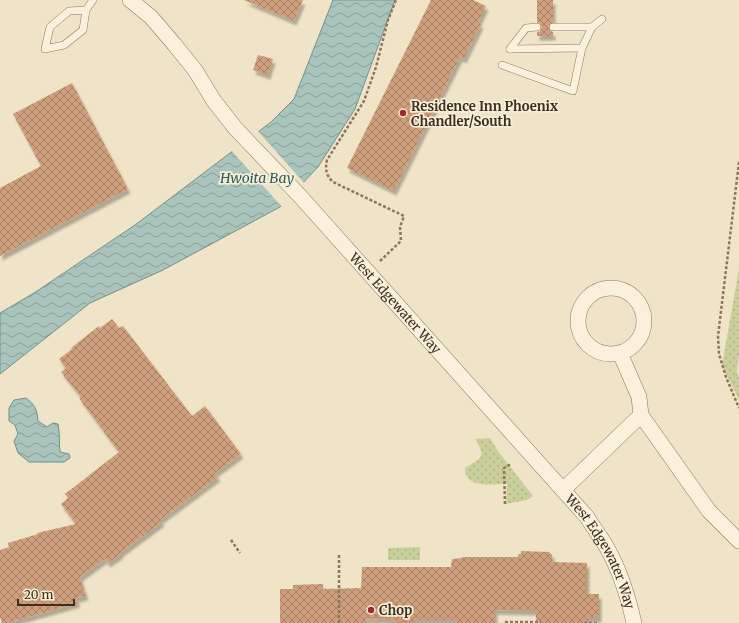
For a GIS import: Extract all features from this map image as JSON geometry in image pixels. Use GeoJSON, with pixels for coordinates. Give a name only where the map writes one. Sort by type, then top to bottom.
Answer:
{"type":"FeatureCollection","features":[{"type":"Feature","properties":{"kind":"street","name":"West Edgewater Way"},"geometry":{"type":"LineString","coordinates":[[130,0],[151,17],[174,44],[194,70],[214,102],[236,129],[299,195],[587,517],[606,546],[619,573],[629,602],[634,623]]}},
{"type":"Feature","properties":{"kind":"street"},"geometry":{"type":"LineString","coordinates":[[612,287],[632,294],[639,302],[644,312],[645,322],[643,333],[637,342],[629,349],[620,353],[608,354],[597,351],[587,344],[581,335],[578,324],[579,312],[584,302],[592,294],[601,289],[612,287]]}},
{"type":"Feature","properties":{"kind":"street"},"geometry":{"type":"LineString","coordinates":[[620,353],[639,397],[641,415],[709,511],[739,541]]}},
{"type":"Feature","properties":{"kind":"street"},"geometry":{"type":"LineString","coordinates":[[563,490],[641,415]]}},
{"type":"Feature","properties":{"kind":"lane"},"geometry":{"type":"LineString","coordinates":[[86,10],[69,11],[50,27],[44,49],[64,45],[83,30],[86,10],[94,0]]}},
{"type":"Feature","properties":{"kind":"lane"},"geometry":{"type":"LineString","coordinates":[[502,65],[573,91],[582,48],[592,27],[602,19]]}},
{"type":"Feature","properties":{"kind":"lane"},"geometry":{"type":"LineString","coordinates":[[537,27],[526,28],[510,49],[582,48]]}},
{"type":"Feature","properties":{"kind":"lane"},"geometry":{"type":"LineString","coordinates":[[553,27],[592,27]]}},
{"type":"Feature","properties":{"kind":"path"},"geometry":{"type":"LineString","coordinates":[[380,261],[401,241],[400,227],[404,216],[333,182],[328,177],[325,168],[327,160],[364,101],[376,67],[388,20],[396,0]]}},
{"type":"Feature","properties":{"kind":"path"},"geometry":{"type":"LineString","coordinates":[[739,162],[718,336],[719,354],[726,377],[739,408]]}},
{"type":"Feature","properties":{"kind":"path"},"geometry":{"type":"LineString","coordinates":[[505,504],[504,468],[511,464]]}},
{"type":"Feature","properties":{"kind":"path"},"geometry":{"type":"LineString","coordinates":[[231,540],[240,553]]}},
{"type":"Feature","properties":{"kind":"path"},"geometry":{"type":"LineString","coordinates":[[339,554],[339,623]]}},
{"type":"Feature","properties":{"kind":"path"},"geometry":{"type":"LineString","coordinates":[[505,623],[541,622]]}},
{"type":"Feature","properties":{"kind":"path"},"geometry":{"type":"LineString","coordinates":[[584,623],[599,623]]}},
{"type":"Feature","properties":{"kind":"green space"},"geometry":{"type":"Polygon","coordinates":[[[739,269],[739,356],[737,372],[739,376],[739,400],[722,365],[739,269]]]}},
{"type":"Feature","properties":{"kind":"green space"},"geometry":{"type":"Polygon","coordinates":[[[490,438],[498,451],[533,496],[527,500],[506,504],[507,484],[480,484],[469,479],[466,475],[465,468],[478,459],[481,454],[479,445],[475,439],[490,438]]]}},
{"type":"Feature","properties":{"kind":"green space"},"geometry":{"type":"Polygon","coordinates":[[[420,547],[420,560],[388,560],[388,548],[420,547]]]}},
{"type":"Feature","properties":{"kind":"water","name":"Hwoita Bay"},"geometry":{"type":"Polygon","coordinates":[[[333,0],[395,0],[355,109],[318,167],[280,207],[163,270],[90,303],[0,374],[0,313],[34,293],[135,225],[271,122],[294,99],[333,0]]]}},
{"type":"Feature","properties":{"kind":"water"},"geometry":{"type":"Polygon","coordinates":[[[26,398],[35,408],[38,421],[47,427],[53,423],[58,424],[60,452],[69,454],[70,458],[64,462],[29,462],[18,453],[14,441],[18,434],[15,425],[9,421],[9,408],[14,400],[26,398]]]}},
{"type":"Feature","properties":{"kind":"pier"},"geometry":{"type":"Polygon","coordinates":[[[257,130],[305,184],[282,207],[231,150],[257,130]]]}},
{"type":"Feature","properties":{"kind":"building"},"geometry":{"type":"Polygon","coordinates":[[[244,0],[303,0],[294,21],[244,0]]]}},
{"type":"Feature","properties":{"kind":"building","name":"Residence Inn Phoenix Chandler/South"},"geometry":{"type":"Polygon","coordinates":[[[431,0],[473,0],[486,6],[478,23],[481,24],[464,59],[460,57],[394,191],[347,168],[431,0]]]}},
{"type":"Feature","properties":{"kind":"building"},"geometry":{"type":"Polygon","coordinates":[[[537,0],[553,0],[553,22],[549,24],[548,27],[550,31],[553,32],[553,36],[537,36],[537,32],[540,31],[542,27],[541,24],[537,22],[537,0]]]}},
{"type":"Feature","properties":{"kind":"building"},"geometry":{"type":"Polygon","coordinates":[[[258,55],[273,59],[268,75],[253,70],[258,55]]]}},
{"type":"Feature","properties":{"kind":"building"},"geometry":{"type":"Polygon","coordinates":[[[72,83],[128,189],[0,256],[0,188],[41,166],[13,114],[72,83]]]}},
{"type":"Feature","properties":{"kind":"building"},"geometry":{"type":"Polygon","coordinates":[[[112,319],[119,328],[123,326],[192,416],[205,406],[241,454],[215,473],[218,477],[160,520],[162,522],[120,553],[121,554],[108,563],[105,559],[80,577],[86,596],[76,598],[78,603],[7,623],[2,623],[0,617],[0,550],[9,547],[8,543],[38,534],[37,533],[76,524],[61,504],[68,498],[65,494],[119,452],[79,398],[81,397],[61,372],[66,368],[59,359],[99,326],[100,328],[112,319]]]}},
{"type":"Feature","properties":{"kind":"building"},"geometry":{"type":"Polygon","coordinates":[[[521,551],[550,552],[550,554],[552,554],[552,562],[587,563],[587,594],[599,594],[599,618],[588,618],[588,622],[584,623],[541,623],[541,621],[536,621],[536,611],[495,610],[495,623],[455,623],[455,620],[414,620],[414,623],[396,623],[397,620],[365,619],[365,623],[280,623],[280,589],[293,589],[293,585],[323,584],[323,589],[361,588],[362,567],[451,567],[452,559],[462,557],[518,557],[518,554],[521,554],[521,551]]]}},
{"type":"Feature","properties":{"kind":"place","name":"Residence Inn Phoenix Chandler/South"},"geometry":{"type":"Point","coordinates":[403,113]}},
{"type":"Feature","properties":{"kind":"place","name":"Chop"},"geometry":{"type":"Point","coordinates":[371,610]}}]}
